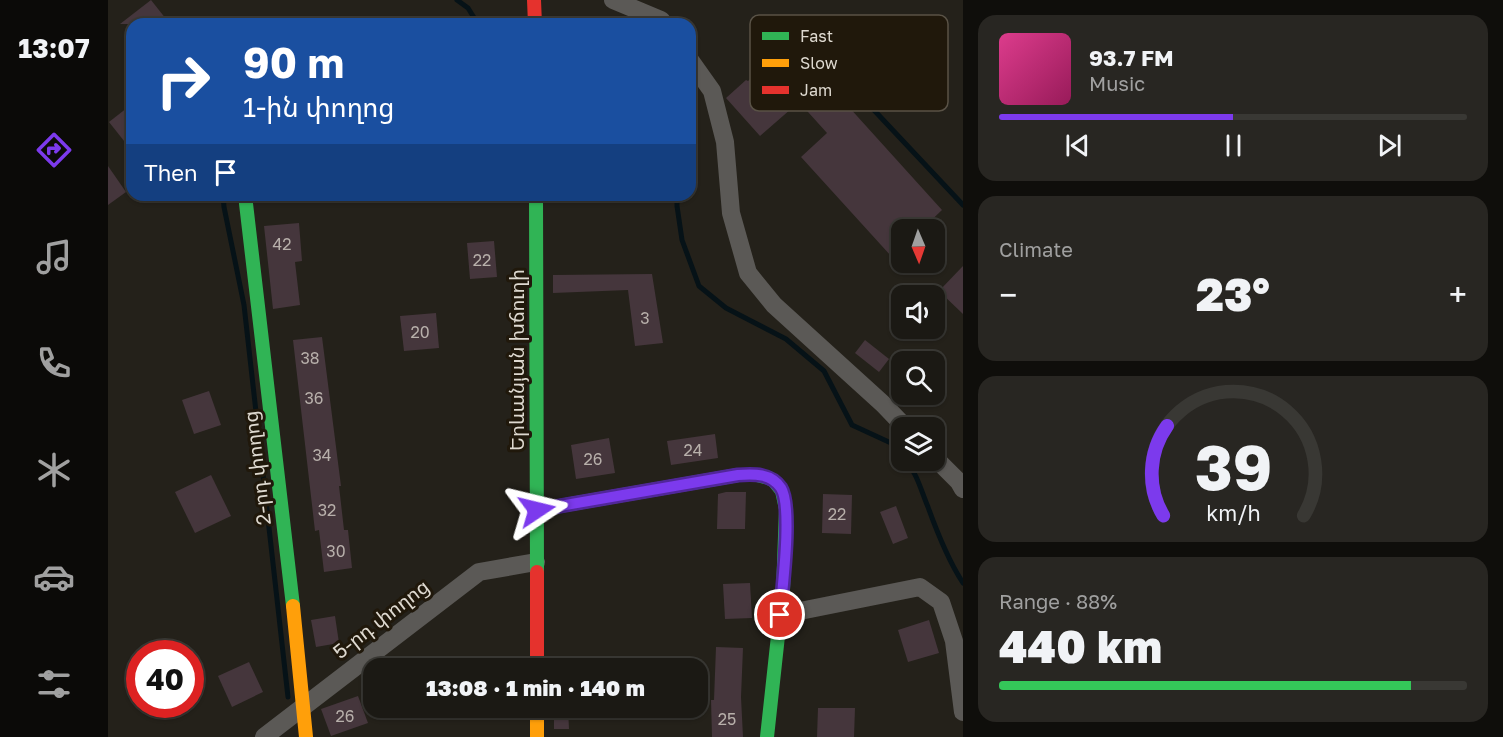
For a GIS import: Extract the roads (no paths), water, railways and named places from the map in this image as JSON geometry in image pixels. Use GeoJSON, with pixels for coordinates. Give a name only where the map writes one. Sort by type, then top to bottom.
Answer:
{"type":"FeatureCollection","features":[{"type":"Feature","properties":{"kind":"street"},"geometry":{"type":"LineString","coordinates":[[613,0],[656,18]]}},
{"type":"Feature","properties":{"kind":"street"},"geometry":{"type":"LineString","coordinates":[[696,68],[712,91],[725,142],[731,213],[748,273],[774,305],[896,417]]}},
{"type":"Feature","properties":{"kind":"street","name":"2-րդ փողոց"},"geometry":{"type":"LineString","coordinates":[[246,201],[292,595],[306,737]]}},
{"type":"Feature","properties":{"kind":"street","name":"Երևանյան խճուղի"},"geometry":{"type":"LineString","coordinates":[[536,201],[537,658]]}},
{"type":"Feature","properties":{"kind":"street"},"geometry":{"type":"LineString","coordinates":[[945,468],[963,489]]}},
{"type":"Feature","properties":{"kind":"street"},"geometry":{"type":"LineString","coordinates":[[537,510],[738,475],[759,474],[773,480],[782,490],[785,504],[785,567],[767,737]]}},
{"type":"Feature","properties":{"kind":"street","name":"5-րդ փողոց"},"geometry":{"type":"LineString","coordinates":[[264,737],[479,572],[536,562]]}},
{"type":"Feature","properties":{"kind":"street"},"geometry":{"type":"LineString","coordinates":[[780,615],[920,587],[941,602],[954,641],[963,712]]}},
{"type":"Feature","properties":{"kind":"street"},"geometry":{"type":"LineString","coordinates":[[537,718],[537,737]]}},
{"type":"Feature","properties":{"kind":"waterway"},"geometry":{"type":"LineString","coordinates":[[457,0],[468,8],[474,18]]}},
{"type":"Feature","properties":{"kind":"waterway"},"geometry":{"type":"LineString","coordinates":[[875,111],[963,205]]}},
{"type":"Feature","properties":{"kind":"waterway"},"geometry":{"type":"LineString","coordinates":[[224,201],[244,305],[288,697]]}},
{"type":"Feature","properties":{"kind":"waterway"},"geometry":{"type":"LineString","coordinates":[[677,201],[682,240],[699,286],[726,308],[786,339],[824,371],[852,425],[891,443]]}},
{"type":"Feature","properties":{"kind":"waterway"},"geometry":{"type":"LineString","coordinates":[[913,471],[935,526],[963,583]]}}]}
